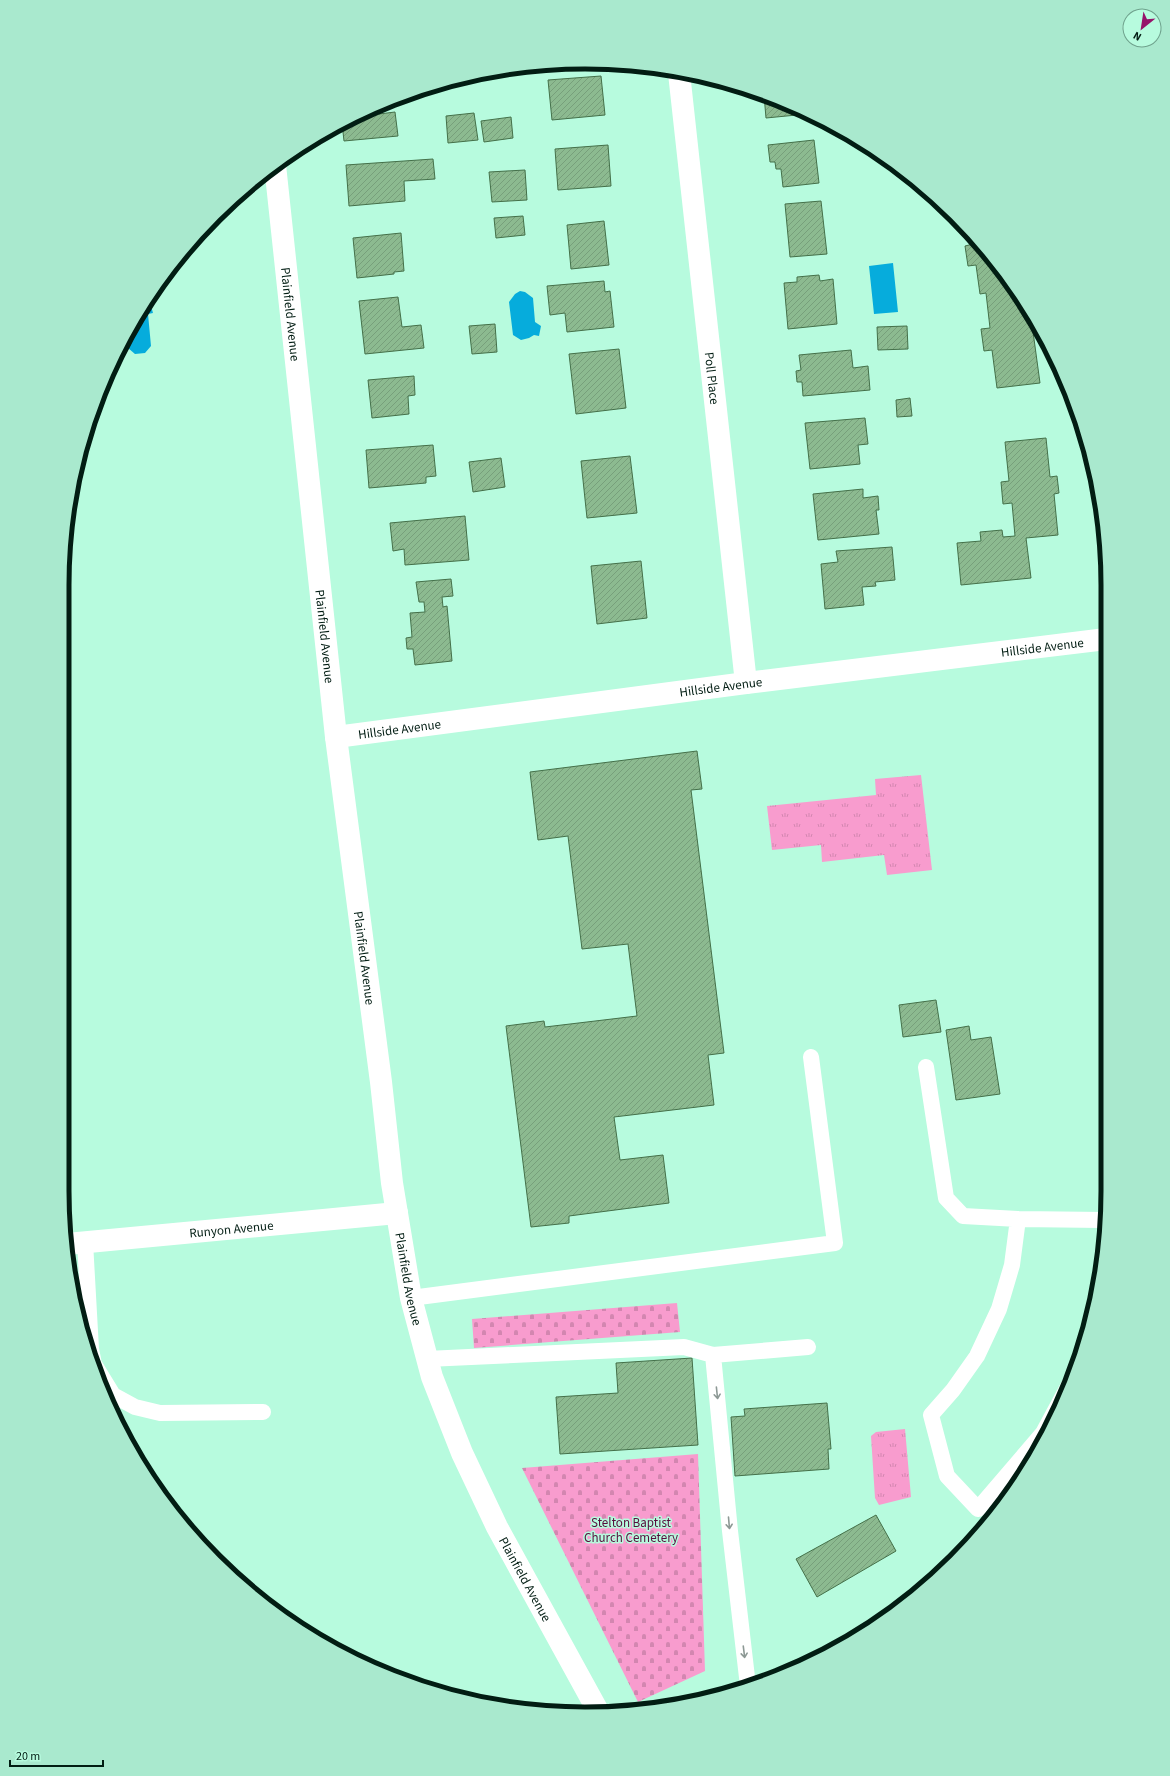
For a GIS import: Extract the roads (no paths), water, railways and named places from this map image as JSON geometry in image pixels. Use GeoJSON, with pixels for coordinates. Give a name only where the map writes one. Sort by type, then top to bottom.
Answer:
{"type":"FeatureCollection","features":[{"type":"Feature","properties":{"kind":"street","name":"Poll Place"},"geometry":{"type":"LineString","coordinates":[[680,78],[746,683]]}},
{"type":"Feature","properties":{"kind":"street","name":"Plainfield Avenue"},"geometry":{"type":"LineString","coordinates":[[276,172],[336,737],[397,1213],[411,1298],[432,1377],[462,1453],[497,1527],[596,1707]]}},
{"type":"Feature","properties":{"kind":"street","name":"Hillside Avenue"},"geometry":{"type":"LineString","coordinates":[[336,737],[746,683],[1101,640]]}},
{"type":"Feature","properties":{"kind":"street","name":"Runyon Avenue"},"geometry":{"type":"LineString","coordinates":[[76,1243],[397,1213]]}},
{"type":"Feature","properties":{"kind":"lane"},"geometry":{"type":"LineString","coordinates":[[411,1298],[835,1243],[811,1057]]}},
{"type":"Feature","properties":{"kind":"lane"},"geometry":{"type":"LineString","coordinates":[[926,1067],[946,1198],[963,1216],[1018,1219],[1100,1220]]}},
{"type":"Feature","properties":{"kind":"lane"},"geometry":{"type":"LineString","coordinates":[[1018,1219],[1012,1265],[999,1309],[977,1356],[953,1390],[931,1415],[947,1476],[978,1509],[1034,1446]]}},
{"type":"Feature","properties":{"kind":"lane"},"geometry":{"type":"LineString","coordinates":[[76,1243],[88,1329]]}},
{"type":"Feature","properties":{"kind":"lane"},"geometry":{"type":"LineString","coordinates":[[427,1359],[684,1347],[713,1354],[808,1347]]}},
{"type":"Feature","properties":{"kind":"lane"},"geometry":{"type":"LineString","coordinates":[[713,1354],[730,1530],[747,1681]]}},
{"type":"Feature","properties":{"kind":"lane"},"geometry":{"type":"LineString","coordinates":[[106,1382],[114,1395],[135,1407],[160,1413],[262,1412]]}},
{"type":"Feature","properties":{"kind":"water"},"geometry":{"type":"Polygon","coordinates":[[[893,263],[898,312],[874,314],[869,266],[893,263]]]}},
{"type":"Feature","properties":{"kind":"water"},"geometry":{"type":"Polygon","coordinates":[[[520,291],[525,292],[533,298],[535,322],[541,326],[539,336],[534,335],[521,340],[513,335],[509,302],[515,294],[520,291]]]}},
{"type":"Feature","properties":{"kind":"water"},"geometry":{"type":"Polygon","coordinates":[[[151,306],[153,313],[148,314],[151,346],[145,353],[135,354],[128,348],[138,327],[151,306]]]}},
{"type":"Feature","properties":{"kind":"park label","name":"Stelton Baptist Church Cemetery"},"geometry":{"type":"Point","coordinates":[631,1530]}}]}
